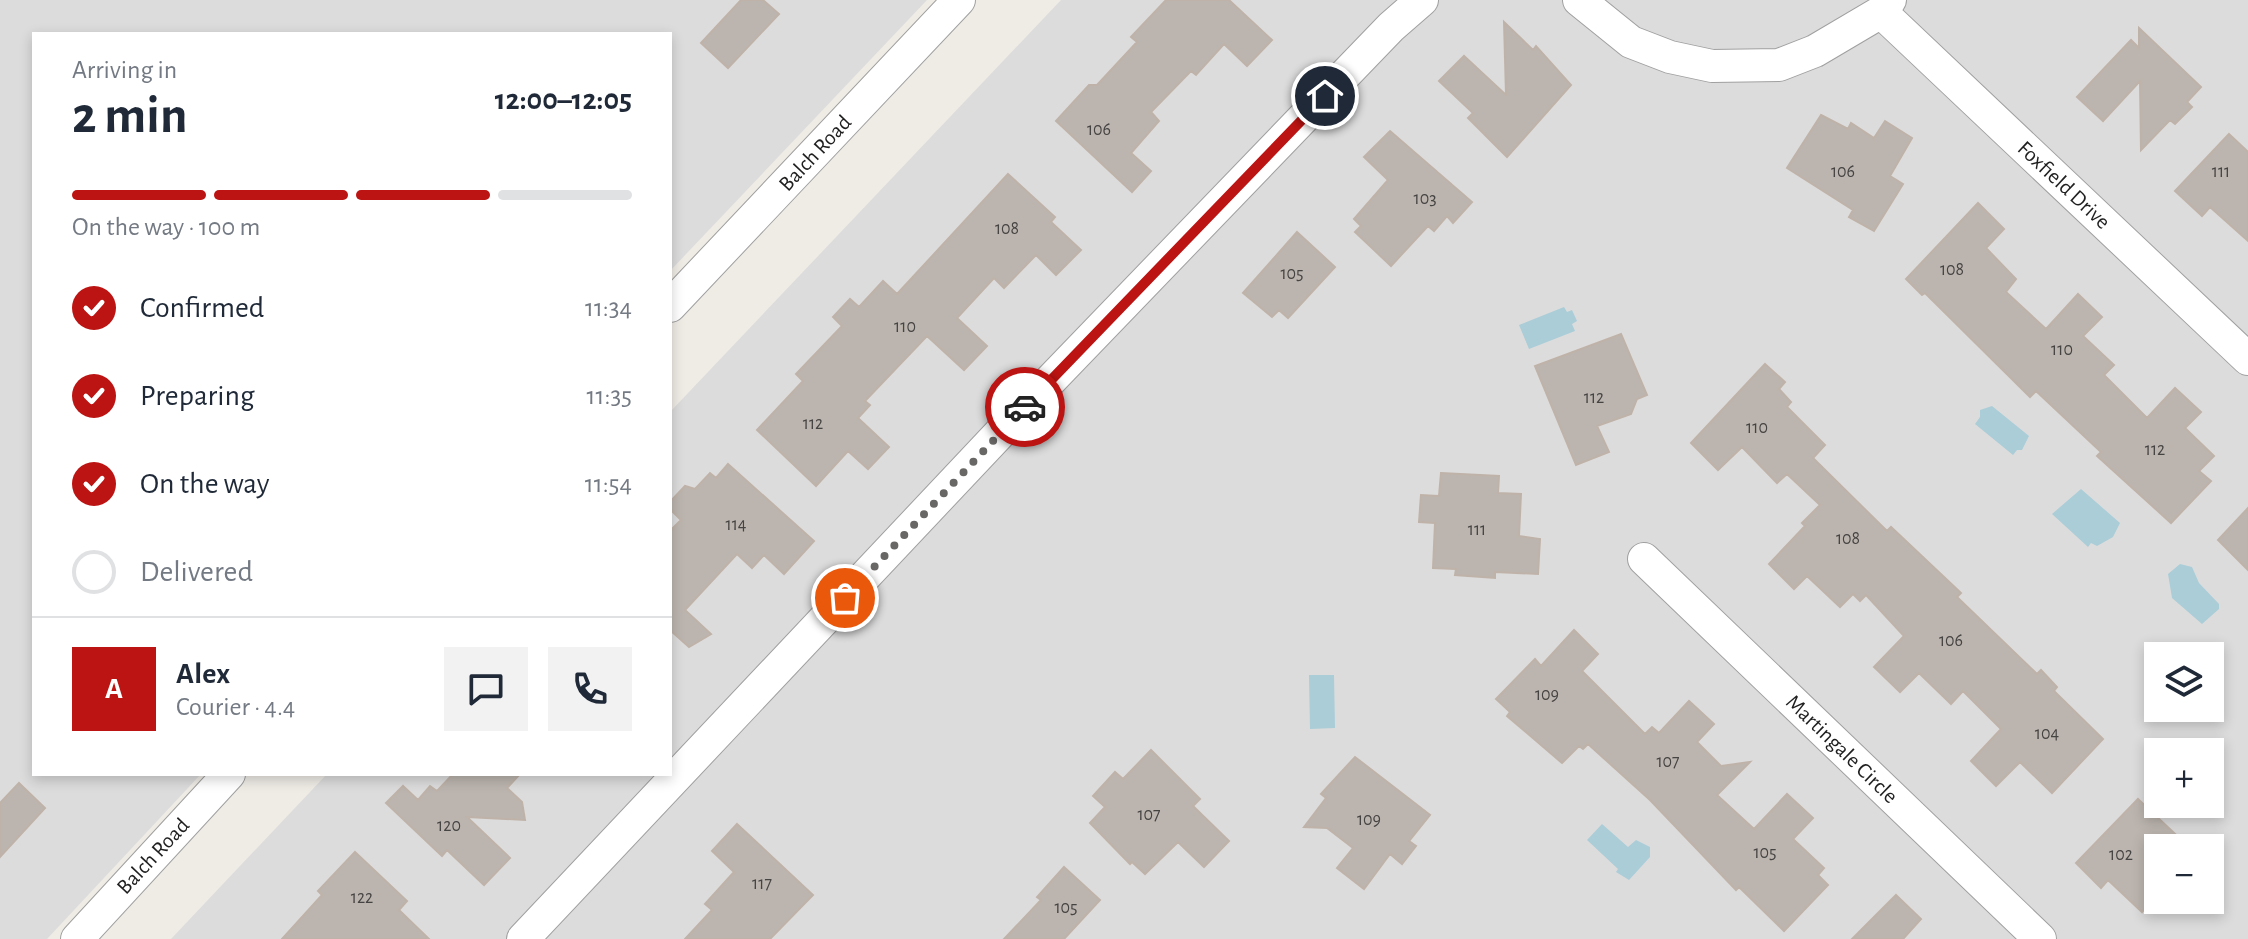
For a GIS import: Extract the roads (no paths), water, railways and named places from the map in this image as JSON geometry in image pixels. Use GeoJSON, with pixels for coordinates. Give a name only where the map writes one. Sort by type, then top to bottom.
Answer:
{"type":"FeatureCollection","features":[{"type":"Feature","properties":{"kind":"street","name":"Balch Road"},"geometry":{"type":"LineString","coordinates":[[672,304],[959,0]]}},
{"type":"Feature","properties":{"kind":"street"},"geometry":{"type":"LineString","coordinates":[[523,939],[1016,416],[1391,27],[1422,0]]}},
{"type":"Feature","properties":{"kind":"street"},"geometry":{"type":"LineString","coordinates":[[1579,0],[1631,42],[1670,57],[1712,66],[1779,65],[1815,51],[1885,6]]}},
{"type":"Feature","properties":{"kind":"street","name":"Foxfield Drive"},"geometry":{"type":"LineString","coordinates":[[1885,6],[2248,359]]}},
{"type":"Feature","properties":{"kind":"street","name":"Martingale Circle"},"geometry":{"type":"LineString","coordinates":[[1644,559],[2040,939]]}},
{"type":"Feature","properties":{"kind":"street","name":"Balch Road"},"geometry":{"type":"LineString","coordinates":[[77,939],[227,776]]}},
{"type":"Feature","properties":{"kind":"water"},"geometry":{"type":"Polygon","coordinates":[[[1564,307],[1567,312],[1572,310],[1577,321],[1572,324],[1575,331],[1529,349],[1519,325],[1564,307]]]}},
{"type":"Feature","properties":{"kind":"water"},"geometry":{"type":"Polygon","coordinates":[[[1992,406],[2029,436],[2022,450],[2017,450],[2013,455],[1975,424],[1980,410],[1992,406]]]}},
{"type":"Feature","properties":{"kind":"water"},"geometry":{"type":"Polygon","coordinates":[[[2081,489],[2120,523],[2113,537],[2097,546],[2091,543],[2088,547],[2052,514],[2081,489]]]}},
{"type":"Feature","properties":{"kind":"water"},"geometry":{"type":"Polygon","coordinates":[[[2180,564],[2192,567],[2199,583],[2219,604],[2219,609],[2202,624],[2172,598],[2168,574],[2180,564]]]}},
{"type":"Feature","properties":{"kind":"water"},"geometry":{"type":"Polygon","coordinates":[[[1309,675],[1334,675],[1335,728],[1310,729],[1309,675]]]}},
{"type":"Feature","properties":{"kind":"water"},"geometry":{"type":"Polygon","coordinates":[[[1602,824],[1628,847],[1636,840],[1650,847],[1650,857],[1629,880],[1616,872],[1618,869],[1587,840],[1602,824]]]}}]}
